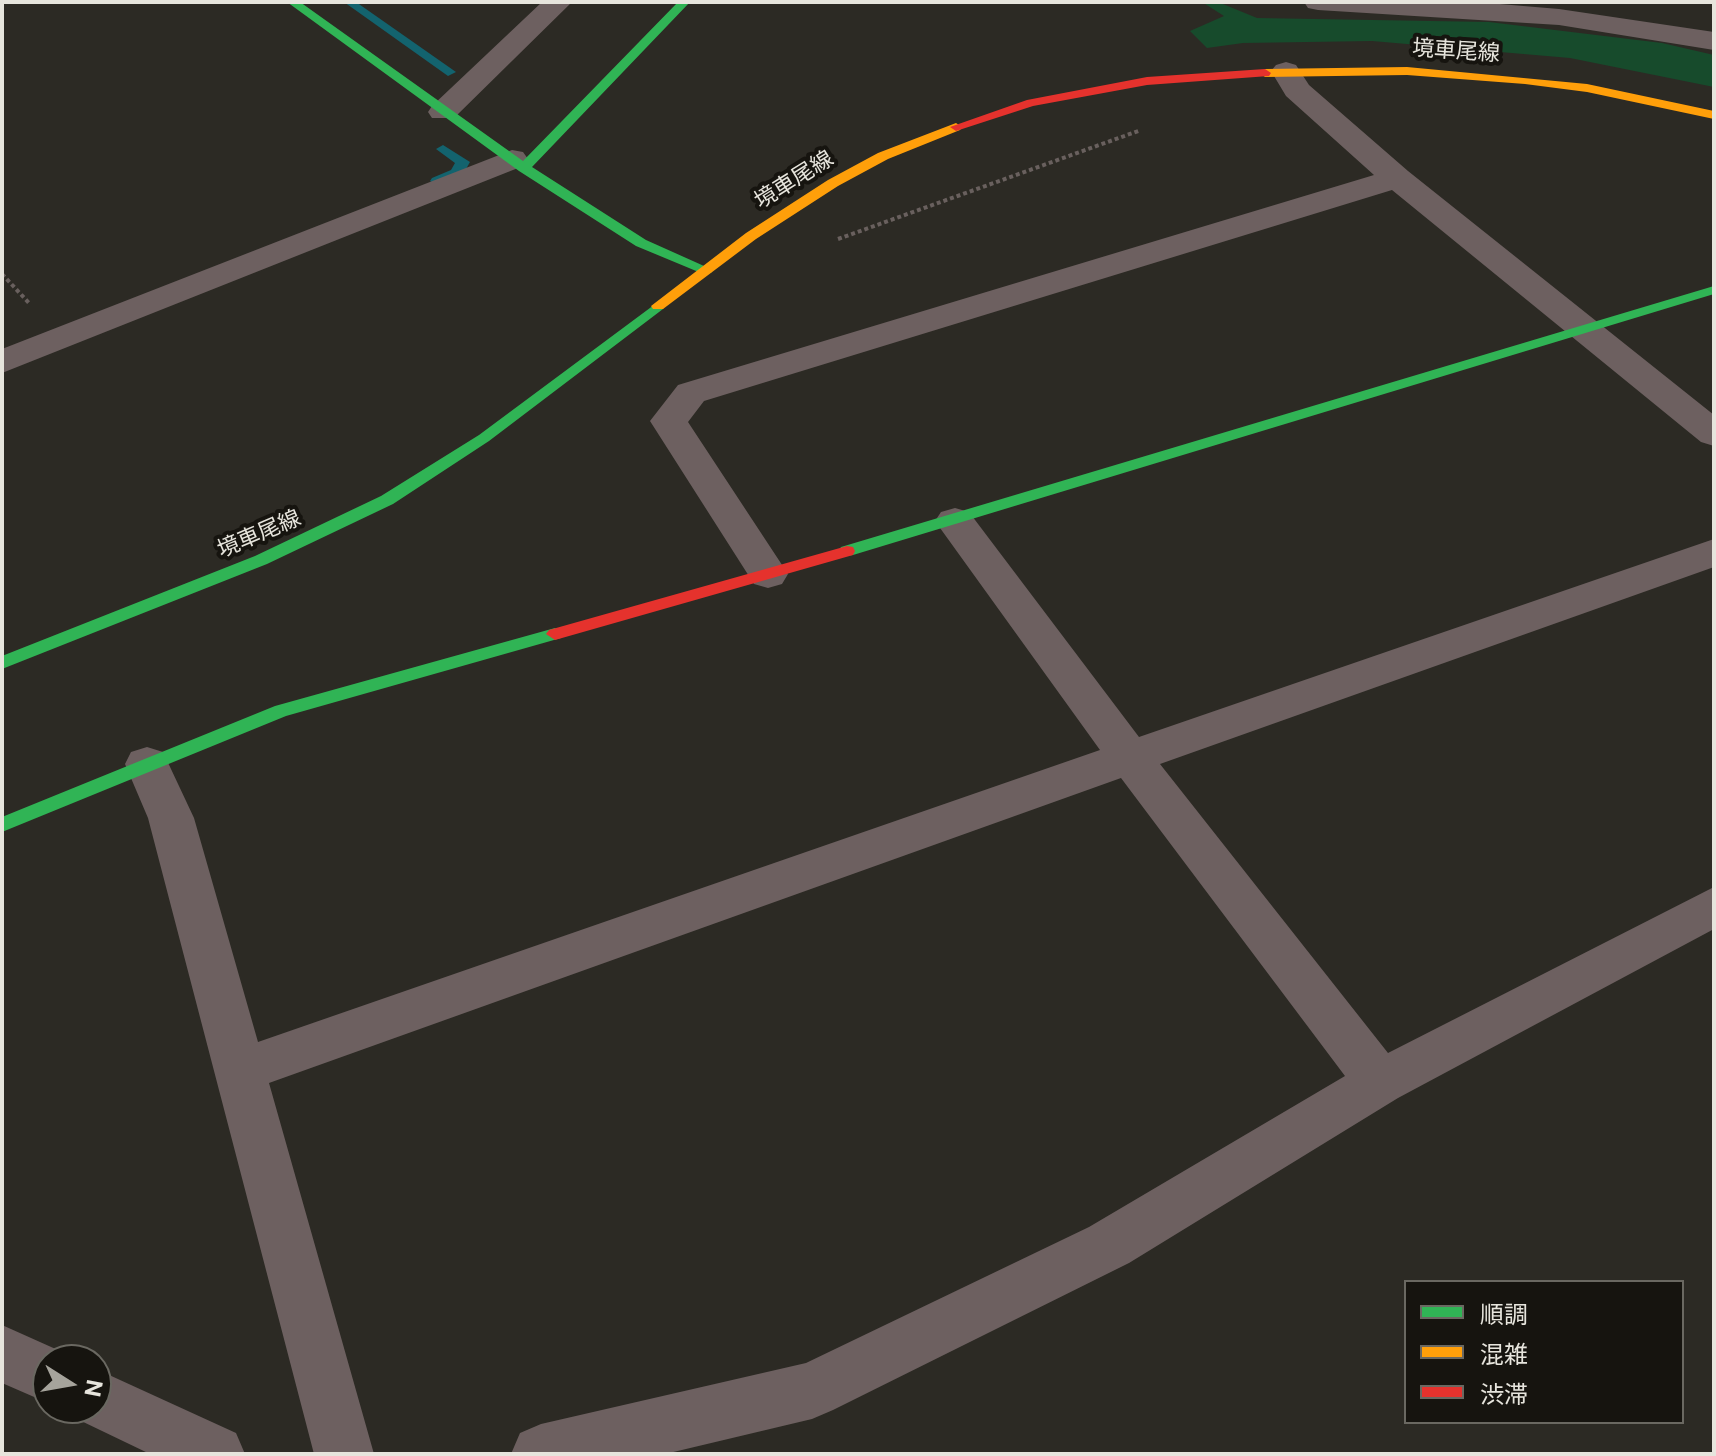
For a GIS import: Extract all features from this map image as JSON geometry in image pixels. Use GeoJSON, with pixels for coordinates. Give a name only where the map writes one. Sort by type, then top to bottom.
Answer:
{"type":"FeatureCollection","features":[{"type":"Feature","properties":{"kind":"street"},"geometry":{"type":"LineString","coordinates":[[293,2],[518,164],[641,243],[706,270]]}},
{"type":"Feature","properties":{"kind":"street"},"geometry":{"type":"LineString","coordinates":[[443,112],[558,2]]}},
{"type":"Feature","properties":{"kind":"street"},"geometry":{"type":"LineString","coordinates":[[2,362],[518,164],[684,2]]}},
{"type":"Feature","properties":{"kind":"street"},"geometry":{"type":"LineString","coordinates":[[1318,2],[1407,3],[1559,17],[1714,41]]}},
{"type":"Feature","properties":{"kind":"street"},"geometry":{"type":"LineString","coordinates":[[1663,31],[1701,12]]}},
{"type":"Feature","properties":{"kind":"street"},"geometry":{"type":"LineString","coordinates":[[1286,71],[1297,90],[1397,178],[1714,434]]}},
{"type":"Feature","properties":{"kind":"street","name":"境車尾線"},"geometry":{"type":"LineString","coordinates":[[2,663],[261,560],[387,500],[484,438],[751,236],[833,183],[883,156],[949,129],[1031,103],[1147,81],[1286,71],[1407,71],[1525,80],[1587,88],[1714,115]]}},
{"type":"Feature","properties":{"kind":"street"},"geometry":{"type":"LineString","coordinates":[[768,574],[669,421],[678,405],[691,393],[1397,178]]}},
{"type":"Feature","properties":{"kind":"street"},"geometry":{"type":"LineString","coordinates":[[2,825],[281,711],[955,521],[1714,290]]}},
{"type":"Feature","properties":{"kind":"street"},"geometry":{"type":"LineString","coordinates":[[955,521],[1131,759],[1380,1082]]}},
{"type":"Feature","properties":{"kind":"street"},"geometry":{"type":"LineString","coordinates":[[242,1070],[1714,552]]}},
{"type":"Feature","properties":{"kind":"street"},"geometry":{"type":"LineString","coordinates":[[147,764],[171,818],[344,1454]]}},
{"type":"Feature","properties":{"kind":"street"},"geometry":{"type":"LineString","coordinates":[[541,1454],[812,1390],[1109,1245],[1380,1082],[1714,906]]}},
{"type":"Feature","properties":{"kind":"street"},"geometry":{"type":"LineString","coordinates":[[2,1353],[32,1367]]}},
{"type":"Feature","properties":{"kind":"street"},"geometry":{"type":"LineString","coordinates":[[112,1406],[215,1454]]}},
{"type":"Feature","properties":{"kind":"path"},"geometry":{"type":"LineString","coordinates":[[824,244],[1145,129]]}},
{"type":"Feature","properties":{"kind":"green space"},"geometry":{"type":"Polygon","coordinates":[[[1202,2],[1218,2],[1257,18],[1489,22],[1662,43],[1714,55],[1714,87],[1570,58],[1372,41],[1243,43],[1207,48],[1190,31],[1224,16],[1202,2]]]}},
{"type":"Feature","properties":{"kind":"water"},"geometry":{"type":"Polygon","coordinates":[[[344,2],[356,2],[456,72],[448,76],[344,2]]]}},
{"type":"Feature","properties":{"kind":"waterway"},"geometry":{"type":"LineString","coordinates":[[437,181],[457,173],[463,162],[443,149]]}},
{"type":"Feature","properties":{"kind":"traffic: fast"},"geometry":{"type":"LineString","coordinates":[[293,2],[524,168],[641,243],[706,270]]}},
{"type":"Feature","properties":{"kind":"traffic: fast"},"geometry":{"type":"LineString","coordinates":[[524,168],[684,2]]}},
{"type":"Feature","properties":{"kind":"traffic: fast"},"geometry":{"type":"LineString","coordinates":[[847,551],[1714,290]]}},
{"type":"Feature","properties":{"kind":"traffic: fast"},"geometry":{"type":"LineString","coordinates":[[2,663],[261,560],[387,500],[484,438],[658,306]]}},
{"type":"Feature","properties":{"kind":"traffic: fast"},"geometry":{"type":"LineString","coordinates":[[2,825],[281,711],[555,634]]}},
{"type":"Feature","properties":{"kind":"traffic: slow"},"geometry":{"type":"LineString","coordinates":[[1265,73],[1407,71],[1525,80],[1587,88],[1714,115]]}},
{"type":"Feature","properties":{"kind":"traffic: slow"},"geometry":{"type":"LineString","coordinates":[[658,306],[751,236],[833,183],[883,156],[956,127]]}},
{"type":"Feature","properties":{"kind":"traffic: jam"},"geometry":{"type":"LineString","coordinates":[[956,127],[1031,103],[1147,81],[1265,73]]}},
{"type":"Feature","properties":{"kind":"traffic: jam"},"geometry":{"type":"LineString","coordinates":[[555,634],[847,551]]}}]}
